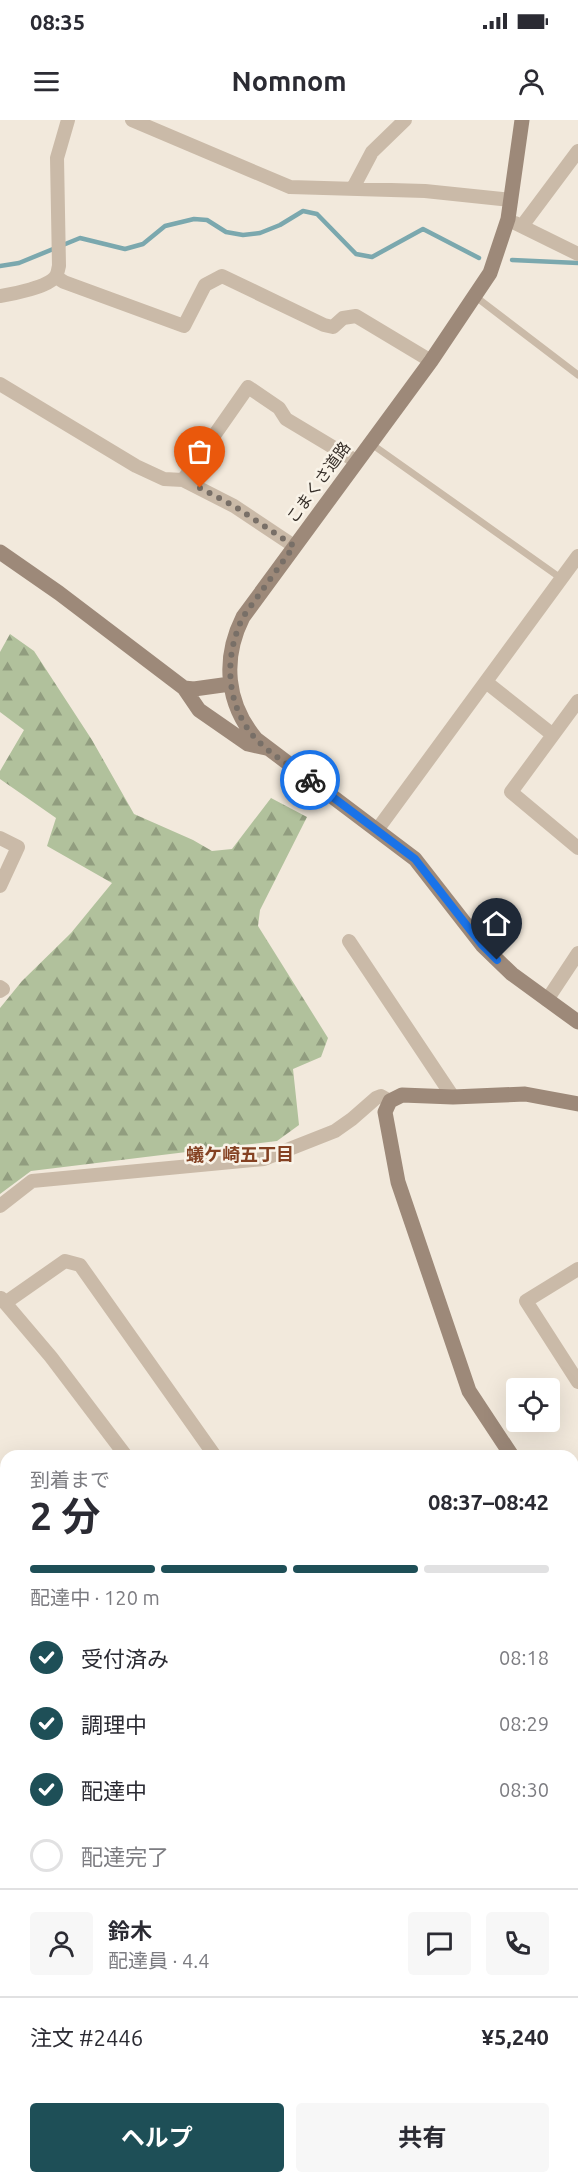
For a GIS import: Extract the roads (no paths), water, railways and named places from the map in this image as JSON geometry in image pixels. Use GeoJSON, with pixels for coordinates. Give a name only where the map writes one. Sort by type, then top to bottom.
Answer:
{"type":"FeatureCollection","features":[{"type":"Feature","properties":{"kind":"street"},"geometry":{"type":"LineString","coordinates":[[0,296],[17,294],[49,282],[56,276],[59,266],[57,158],[68,120]]}},
{"type":"Feature","properties":{"kind":"street"},"geometry":{"type":"LineString","coordinates":[[132,120],[290,187],[425,191],[511,200]]}},
{"type":"Feature","properties":{"kind":"street"},"geometry":{"type":"LineString","coordinates":[[353,188],[372,152],[405,120]]}},
{"type":"Feature","properties":{"kind":"street","name":"こまくさ道路"},"geometry":{"type":"LineString","coordinates":[[522,120],[508,219],[490,273],[431,361],[243,617],[237,630],[230,684],[234,702],[247,728],[266,748],[415,859],[482,945],[512,974],[578,1022]]}},
{"type":"Feature","properties":{"kind":"street"},"geometry":{"type":"LineString","coordinates":[[522,226],[578,151]]}},
{"type":"Feature","properties":{"kind":"street"},"geometry":{"type":"LineString","coordinates":[[508,219],[578,254]]}},
{"type":"Feature","properties":{"kind":"street"},"geometry":{"type":"LineString","coordinates":[[56,276],[64,282],[184,326],[205,285],[222,276],[324,326],[333,327],[343,318],[356,316],[431,361]]}},
{"type":"Feature","properties":{"kind":"street"},"geometry":{"type":"LineString","coordinates":[[0,384],[136,466],[164,479],[183,480],[234,506],[294,546]]}},
{"type":"Feature","properties":{"kind":"street"},"geometry":{"type":"LineString","coordinates":[[183,480],[248,387],[279,408],[286,419],[356,461]]}},
{"type":"Feature","properties":{"kind":"street"},"geometry":{"type":"LineString","coordinates":[[0,552],[59,593],[184,688],[199,710],[248,744],[266,748]]}},
{"type":"Feature","properties":{"kind":"street"},"geometry":{"type":"LineString","coordinates":[[376,830],[578,556]]}},
{"type":"Feature","properties":{"kind":"street"},"geometry":{"type":"LineString","coordinates":[[486,682],[553,735]]}},
{"type":"Feature","properties":{"kind":"street"},"geometry":{"type":"LineString","coordinates":[[184,688],[194,689],[230,684]]}},
{"type":"Feature","properties":{"kind":"street"},"geometry":{"type":"LineString","coordinates":[[577,845],[511,792],[578,701]]}},
{"type":"Feature","properties":{"kind":"street"},"geometry":{"type":"LineString","coordinates":[[0,838],[18,847],[0,886]]}},
{"type":"Feature","properties":{"kind":"street"},"geometry":{"type":"LineString","coordinates":[[349,941],[453,1097]]}},
{"type":"Feature","properties":{"kind":"street"},"geometry":{"type":"LineString","coordinates":[[547,1000],[578,953]]}},
{"type":"Feature","properties":{"kind":"street"},"geometry":{"type":"LineString","coordinates":[[508,1450],[469,1391],[398,1182],[385,1112],[390,1101],[402,1095],[453,1097],[525,1094],[578,1104]]}},
{"type":"Feature","properties":{"kind":"street"},"geometry":{"type":"LineString","coordinates":[[0,1206],[32,1180],[264,1159],[335,1131],[376,1098],[381,1096],[390,1101]]}},
{"type":"Feature","properties":{"kind":"street"},"geometry":{"type":"LineString","coordinates":[[121,1450],[51,1357],[2,1300],[65,1261],[80,1265],[211,1450]]}},
{"type":"Feature","properties":{"kind":"street"},"geometry":{"type":"LineString","coordinates":[[578,1269],[526,1301],[578,1383]]}},
{"type":"Feature","properties":{"kind":"lane"},"geometry":{"type":"LineString","coordinates":[[476,297],[578,375]]}},
{"type":"Feature","properties":{"kind":"lane"},"geometry":{"type":"LineString","coordinates":[[370,443],[562,579]]}},
{"type":"Feature","properties":{"kind":"waterway"},"geometry":{"type":"LineString","coordinates":[[0,266],[19,263],[80,238],[125,249],[143,244],[165,226],[194,219],[207,220],[226,232],[243,235],[260,233],[280,225],[303,211],[317,214],[356,254],[372,257],[423,229],[479,258]]}},
{"type":"Feature","properties":{"kind":"waterway"},"geometry":{"type":"LineString","coordinates":[[512,260],[578,263]]}},
{"type":"Feature","properties":{"kind":"district","name":"蟻ケ崎五丁目"},"geometry":{"type":"Point","coordinates":[240,1154]}}]}
